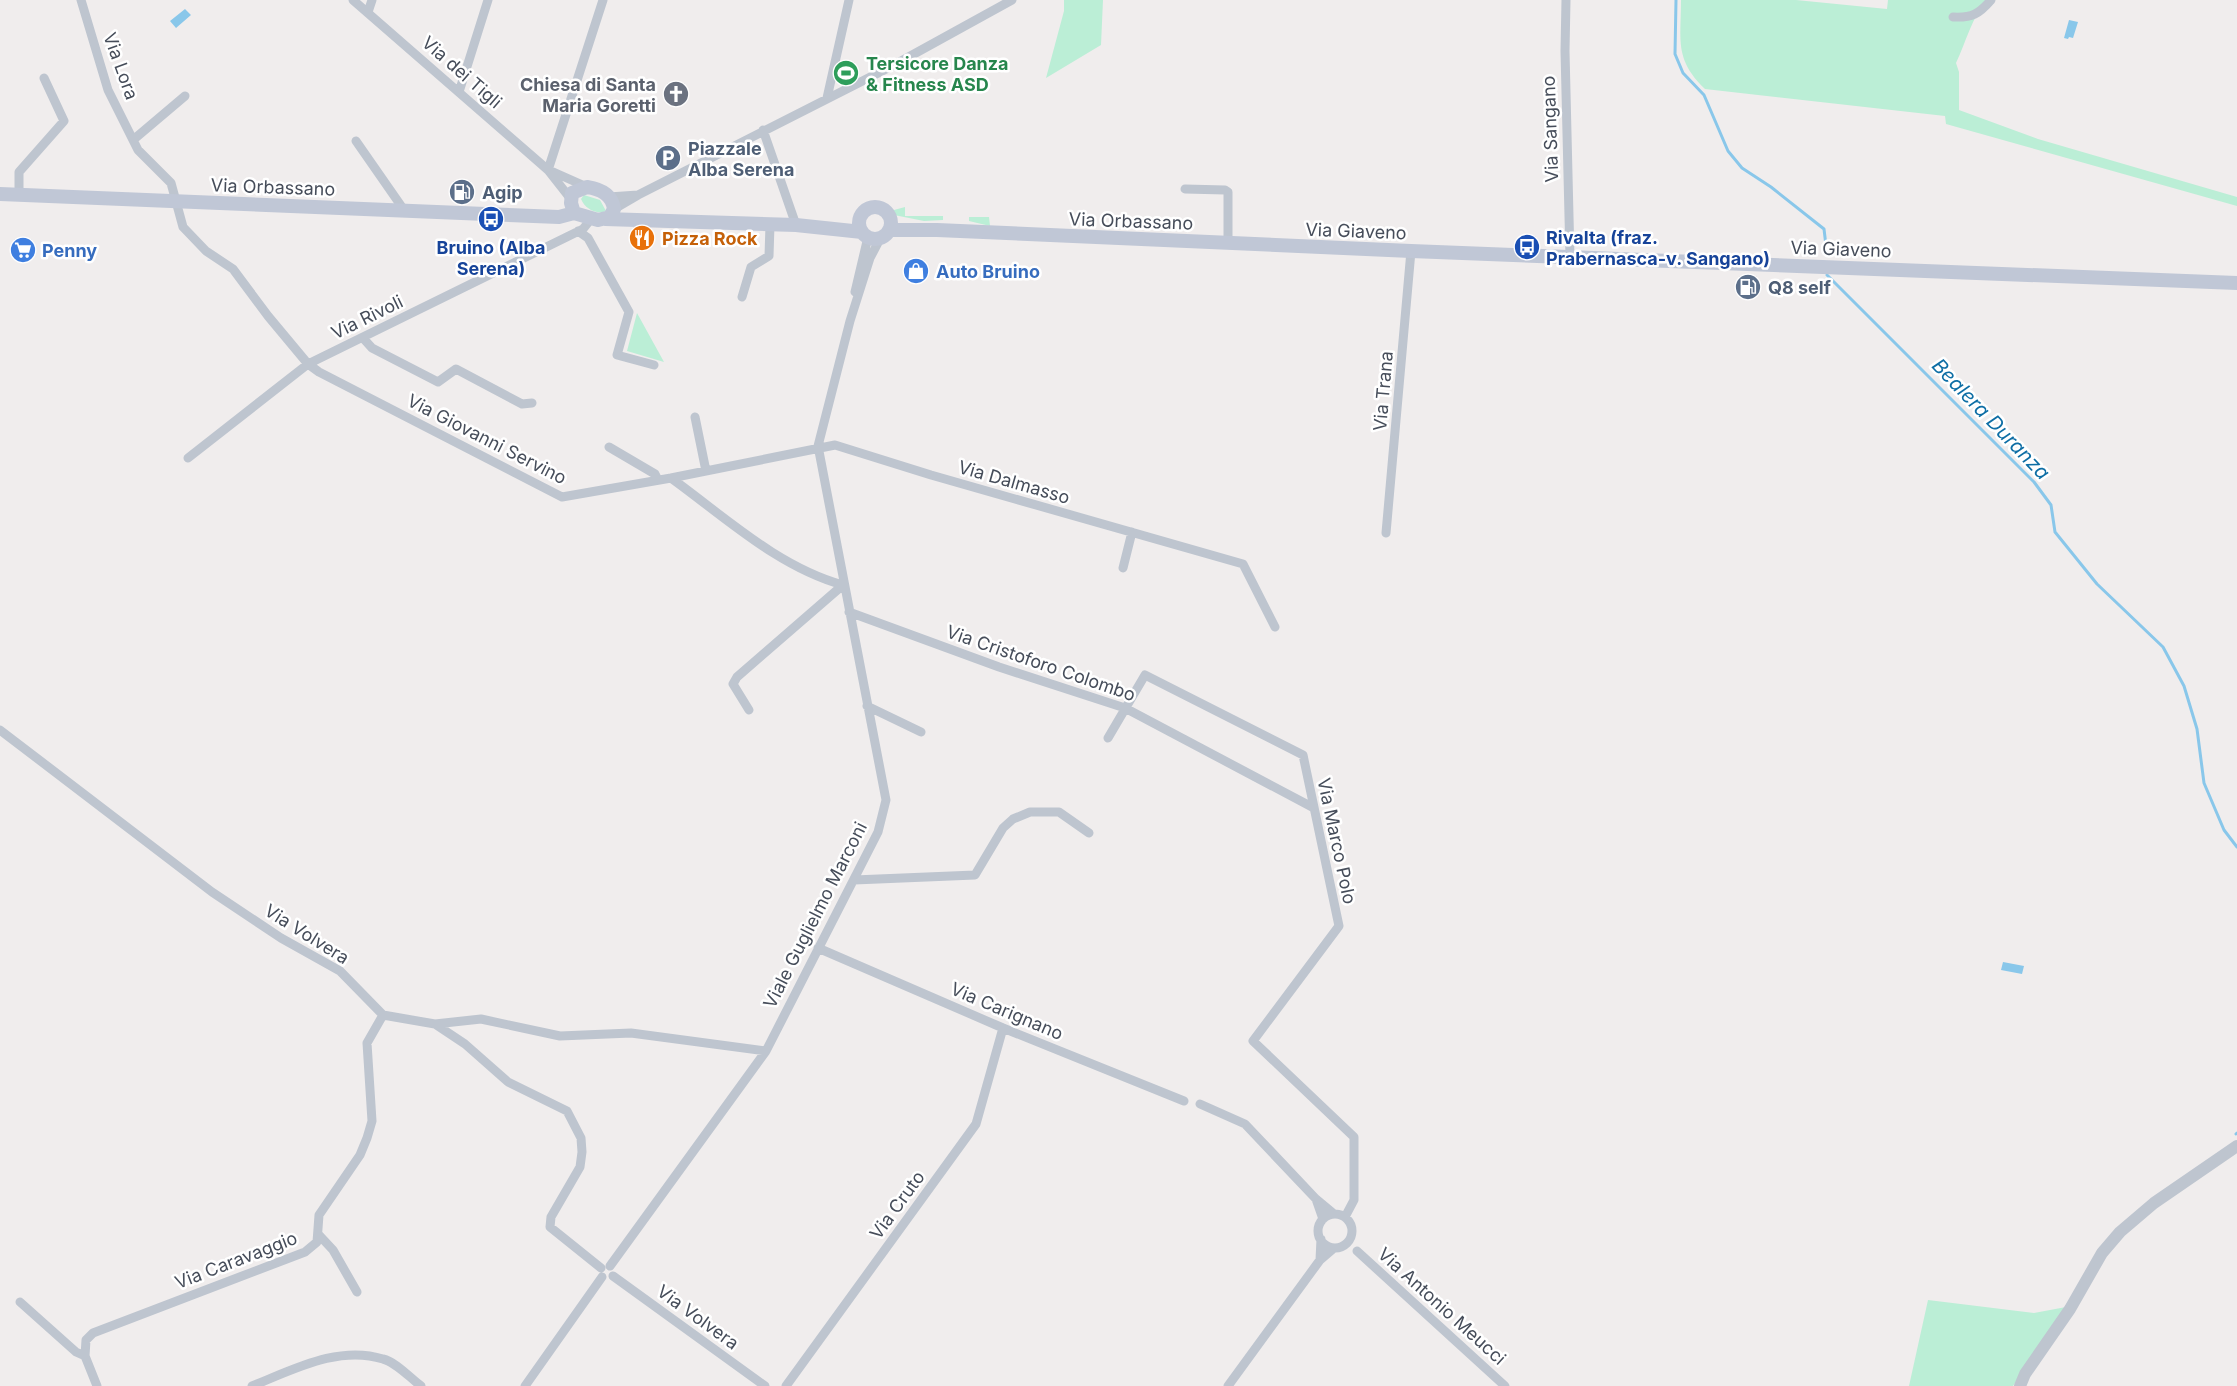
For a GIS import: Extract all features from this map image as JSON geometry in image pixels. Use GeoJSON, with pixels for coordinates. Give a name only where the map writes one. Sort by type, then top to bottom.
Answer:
{"type":"FeatureCollection","features":[{"type":"Feature","properties":{"kind":"main road","name":"Via Orbassano"},"geometry":{"type":"LineString","coordinates":[[572,205],[576,190],[587,187],[601,190],[605,211]]}},
{"type":"Feature","properties":{"kind":"main road","name":"Via Orbassano"},"geometry":{"type":"LineString","coordinates":[[0,194],[544,215],[572,205],[657,220],[796,225],[878,231],[937,230],[1228,243]]}},
{"type":"Feature","properties":{"kind":"main road","name":"Via Orbassano"},"geometry":{"type":"LineString","coordinates":[[796,225],[850,221],[860,217],[867,209],[877,207],[886,212],[878,231]]}},
{"type":"Feature","properties":{"kind":"main road"},"geometry":{"type":"LineString","coordinates":[[860,217],[859,225],[878,231]]}},
{"type":"Feature","properties":{"kind":"main road","name":"Via Giaveno"},"geometry":{"type":"LineString","coordinates":[[1228,243],[2237,283]]}},
{"type":"Feature","properties":{"kind":"street","name":"Via dei Tigli"},"geometry":{"type":"LineString","coordinates":[[353,0],[548,170],[572,205]]}},
{"type":"Feature","properties":{"kind":"street"},"geometry":{"type":"LineString","coordinates":[[368,12],[372,0]]}},
{"type":"Feature","properties":{"kind":"street"},"geometry":{"type":"LineString","coordinates":[[459,92],[488,0]]}},
{"type":"Feature","properties":{"kind":"street"},"geometry":{"type":"LineString","coordinates":[[548,170],[603,0]]}},
{"type":"Feature","properties":{"kind":"street"},"geometry":{"type":"LineString","coordinates":[[827,98],[849,0]]}},
{"type":"Feature","properties":{"kind":"street","name":"Via Rivoli"},"geometry":{"type":"LineString","coordinates":[[188,458],[308,364],[586,227],[605,211],[827,98],[1012,0]]}},
{"type":"Feature","properties":{"kind":"street","name":"Via Sangano"},"geometry":{"type":"LineString","coordinates":[[1566,0],[1564,51],[1570,257]]}},
{"type":"Feature","properties":{"kind":"street"},"geometry":{"type":"LineString","coordinates":[[1953,17],[1967,18],[1980,14],[1991,0]]}},
{"type":"Feature","properties":{"kind":"street","name":"Via Lora"},"geometry":{"type":"LineString","coordinates":[[82,1],[108,90],[138,150],[171,183],[175,201]]}},
{"type":"Feature","properties":{"kind":"street"},"geometry":{"type":"LineString","coordinates":[[19,194],[19,172],[64,120],[44,78]]}},
{"type":"Feature","properties":{"kind":"street"},"geometry":{"type":"LineString","coordinates":[[133,140],[185,96]]}},
{"type":"Feature","properties":{"kind":"street"},"geometry":{"type":"LineString","coordinates":[[763,130],[796,225]]}},
{"type":"Feature","properties":{"kind":"street"},"geometry":{"type":"LineString","coordinates":[[356,141],[404,210]]}},
{"type":"Feature","properties":{"kind":"street","name":"Via dei Tigli"},"geometry":{"type":"LineString","coordinates":[[548,170],[587,187]]}},
{"type":"Feature","properties":{"kind":"street","name":"Via Orbassano"},"geometry":{"type":"LineString","coordinates":[[1185,189],[1228,192],[1228,243]]}},
{"type":"Feature","properties":{"kind":"street","name":"Via Giovanni Servino"},"geometry":{"type":"LineString","coordinates":[[175,201],[183,227],[206,251],[233,269],[308,364],[329,377],[562,497],[671,478]]}},
{"type":"Feature","properties":{"kind":"street"},"geometry":{"type":"LineString","coordinates":[[572,205],[578,231],[588,238],[629,312],[617,356],[654,365]]}},
{"type":"Feature","properties":{"kind":"street"},"geometry":{"type":"LineString","coordinates":[[742,297],[751,267],[769,256],[770,225]]}},
{"type":"Feature","properties":{"kind":"street","name":"Viale Guglielmo Marconi"},"geometry":{"type":"LineString","coordinates":[[525,1386],[766,1051],[878,832],[886,800],[818,446],[850,321],[878,231]]}},
{"type":"Feature","properties":{"kind":"street","name":"Via Trana"},"geometry":{"type":"LineString","coordinates":[[1386,533],[1411,251]]}},
{"type":"Feature","properties":{"kind":"street"},"geometry":{"type":"LineString","coordinates":[[363,338],[372,348],[438,382],[456,369],[522,404],[532,403]]}},
{"type":"Feature","properties":{"kind":"street"},"geometry":{"type":"LineString","coordinates":[[695,417],[706,471]]}},
{"type":"Feature","properties":{"kind":"street","name":"Via Dalmasso"},"geometry":{"type":"LineString","coordinates":[[671,478],[818,446],[835,445],[1243,564],[1275,627]]}},
{"type":"Feature","properties":{"kind":"street"},"geometry":{"type":"LineString","coordinates":[[609,447],[656,474],[658,480]]}},
{"type":"Feature","properties":{"kind":"street"},"geometry":{"type":"LineString","coordinates":[[671,478],[771,551],[819,578],[843,585]]}},
{"type":"Feature","properties":{"kind":"street"},"geometry":{"type":"LineString","coordinates":[[1123,568],[1132,532]]}},
{"type":"Feature","properties":{"kind":"street"},"geometry":{"type":"LineString","coordinates":[[749,710],[733,684],[737,677],[843,585]]}},
{"type":"Feature","properties":{"kind":"street","name":"Via Cristoforo Colombo"},"geometry":{"type":"LineString","coordinates":[[849,612],[999,667],[1125,708],[1312,807]]}},
{"type":"Feature","properties":{"kind":"street","name":"Via Marco Polo"},"geometry":{"type":"LineString","coordinates":[[1108,738],[1145,675],[1298,750],[1303,755],[1312,807],[1316,812],[1339,926],[1253,1041],[1354,1137],[1354,1200],[1344,1217]]}},
{"type":"Feature","properties":{"kind":"street"},"geometry":{"type":"LineString","coordinates":[[867,706],[921,732]]}},
{"type":"Feature","properties":{"kind":"street","name":"Via Volvera"},"geometry":{"type":"LineString","coordinates":[[0,730],[212,892],[281,938],[340,971],[383,1015],[435,1024],[465,1044],[508,1082],[571,1115],[581,1138],[580,1167],[551,1217],[550,1227],[606,1271],[765,1386]]}},
{"type":"Feature","properties":{"kind":"street"},"geometry":{"type":"LineString","coordinates":[[854,880],[975,875],[1003,828],[1013,819],[1030,813],[1059,812],[1089,833]]}},
{"type":"Feature","properties":{"kind":"street","name":"Via Carignano"},"geometry":{"type":"LineString","coordinates":[[819,948],[1003,1028],[1184,1101]]}},
{"type":"Feature","properties":{"kind":"street","name":"Via Caravaggio"},"geometry":{"type":"LineString","coordinates":[[85,1356],[86,1340],[93,1333],[305,1252],[314,1245],[319,1235],[319,1215],[360,1155],[372,1121],[367,1043],[383,1015]]}},
{"type":"Feature","properties":{"kind":"street"},"geometry":{"type":"LineString","coordinates":[[435,1024],[481,1019],[560,1036],[631,1033],[766,1051]]}},
{"type":"Feature","properties":{"kind":"street","name":"Via Cruto"},"geometry":{"type":"LineString","coordinates":[[786,1386],[976,1124],[1003,1028]]}},
{"type":"Feature","properties":{"kind":"street"},"geometry":{"type":"LineString","coordinates":[[1200,1104],[1245,1124],[1316,1198],[1334,1214],[1344,1217],[1350,1225],[1350,1238],[1357,1251]]}},
{"type":"Feature","properties":{"kind":"street"},"geometry":{"type":"LineString","coordinates":[[2020,1386],[2025,1374],[2070,1308],[2102,1253],[2121,1232],[2154,1203],[2237,1146]]}},
{"type":"Feature","properties":{"kind":"street"},"geometry":{"type":"LineString","coordinates":[[1316,1198],[1323,1219]]}},
{"type":"Feature","properties":{"kind":"street"},"geometry":{"type":"LineString","coordinates":[[1320,1260],[1321,1239],[1318,1229],[1323,1219],[1334,1214]]}},
{"type":"Feature","properties":{"kind":"street"},"geometry":{"type":"LineString","coordinates":[[319,1235],[333,1250],[357,1292]]}},
{"type":"Feature","properties":{"kind":"street"},"geometry":{"type":"LineString","coordinates":[[1228,1386],[1320,1260],[1350,1238]]}},
{"type":"Feature","properties":{"kind":"street"},"geometry":{"type":"LineString","coordinates":[[1321,1239],[1338,1247],[1357,1251]]}},
{"type":"Feature","properties":{"kind":"street","name":"Via Antonio Meucci"},"geometry":{"type":"LineString","coordinates":[[1357,1251],[1505,1386]]}},
{"type":"Feature","properties":{"kind":"street"},"geometry":{"type":"LineString","coordinates":[[20,1302],[75,1352],[85,1356],[97,1386]]}},
{"type":"Feature","properties":{"kind":"street"},"geometry":{"type":"LineString","coordinates":[[252,1386],[325,1358],[338,1356],[384,1359],[421,1386]]}},
{"type":"Feature","properties":{"kind":"green space"},"geometry":{"type":"Polygon","coordinates":[[[1064,0],[1103,0],[1101,45],[1046,78],[1064,11],[1064,0]]]}},
{"type":"Feature","properties":{"kind":"green space"},"geometry":{"type":"Polygon","coordinates":[[[1681,0],[1796,0],[1887,9],[1888,0],[1987,0],[1973,22],[1956,63],[1959,72],[1959,110],[2038,139],[2237,197],[2237,206],[1946,124],[1945,116],[1705,89],[1688,68],[1681,48],[1681,0]]]}},
{"type":"Feature","properties":{"kind":"green space"},"geometry":{"type":"Polygon","coordinates":[[[584,195],[600,200],[606,211],[595,212],[588,208],[581,199],[584,195]]]}},
{"type":"Feature","properties":{"kind":"green space"},"geometry":{"type":"Polygon","coordinates":[[[905,207],[905,216],[943,216],[943,220],[924,221],[894,215],[894,210],[905,207]]]}},
{"type":"Feature","properties":{"kind":"green space"},"geometry":{"type":"Polygon","coordinates":[[[969,217],[989,217],[990,226],[969,221],[969,217]]]}},
{"type":"Feature","properties":{"kind":"green space"},"geometry":{"type":"Polygon","coordinates":[[[637,313],[664,362],[627,351],[637,313]]]}},
{"type":"Feature","properties":{"kind":"green space"},"geometry":{"type":"Polygon","coordinates":[[[1928,1300],[2034,1313],[2066,1307],[2013,1386],[1909,1386],[1928,1300]]]}},
{"type":"Feature","properties":{"kind":"water"},"geometry":{"type":"Polygon","coordinates":[[[185,9],[191,15],[176,28],[170,21],[185,9]]]}},
{"type":"Feature","properties":{"kind":"water"},"geometry":{"type":"Polygon","coordinates":[[[2069,20],[2078,22],[2073,38],[2068,39],[2064,38],[2069,20]]]}},
{"type":"Feature","properties":{"kind":"water"},"geometry":{"type":"Polygon","coordinates":[[[2003,962],[2024,966],[2022,974],[2001,970],[2003,962]]]}},
{"type":"Feature","properties":{"kind":"waterway","name":"Bealera Duranza"},"geometry":{"type":"LineString","coordinates":[[1676,0],[1675,54],[1683,73],[1704,95],[1728,151],[1742,168],[1771,187],[1824,229],[1827,254]]}},
{"type":"Feature","properties":{"kind":"waterway","name":"Bealera Duranza"},"geometry":{"type":"LineString","coordinates":[[1827,275],[2034,482],[2051,505],[2055,532],[2097,584],[2163,647],[2184,686],[2197,729],[2204,783],[2224,830],[2237,847]]}},
{"type":"Feature","properties":{"kind":"place","name":"Tersicore Danza & Fitness ASD"},"geometry":{"type":"Point","coordinates":[846,73]}},
{"type":"Feature","properties":{"kind":"place","name":"Chiesa di Santa Maria Goretti"},"geometry":{"type":"Point","coordinates":[676,94]}},
{"type":"Feature","properties":{"kind":"place","name":"Piazzale Alba Serena"},"geometry":{"type":"Point","coordinates":[668,158]}},
{"type":"Feature","properties":{"kind":"place","name":"Agip"},"geometry":{"type":"Point","coordinates":[462,192]}},
{"type":"Feature","properties":{"kind":"place","name":"Bruino (Alba Serena)"},"geometry":{"type":"Point","coordinates":[491,219]}},
{"type":"Feature","properties":{"kind":"place","name":"Pizza Rock"},"geometry":{"type":"Point","coordinates":[642,238]}},
{"type":"Feature","properties":{"kind":"place","name":"Rivalta (fraz. Prabernasca-v. Sangano)"},"geometry":{"type":"Point","coordinates":[1527,247]}},
{"type":"Feature","properties":{"kind":"place","name":"Penny"},"geometry":{"type":"Point","coordinates":[23,250]}},
{"type":"Feature","properties":{"kind":"place","name":"Auto Bruino"},"geometry":{"type":"Point","coordinates":[916,271]}},
{"type":"Feature","properties":{"kind":"place","name":"Q8 self"},"geometry":{"type":"Point","coordinates":[1748,287]}}]}
